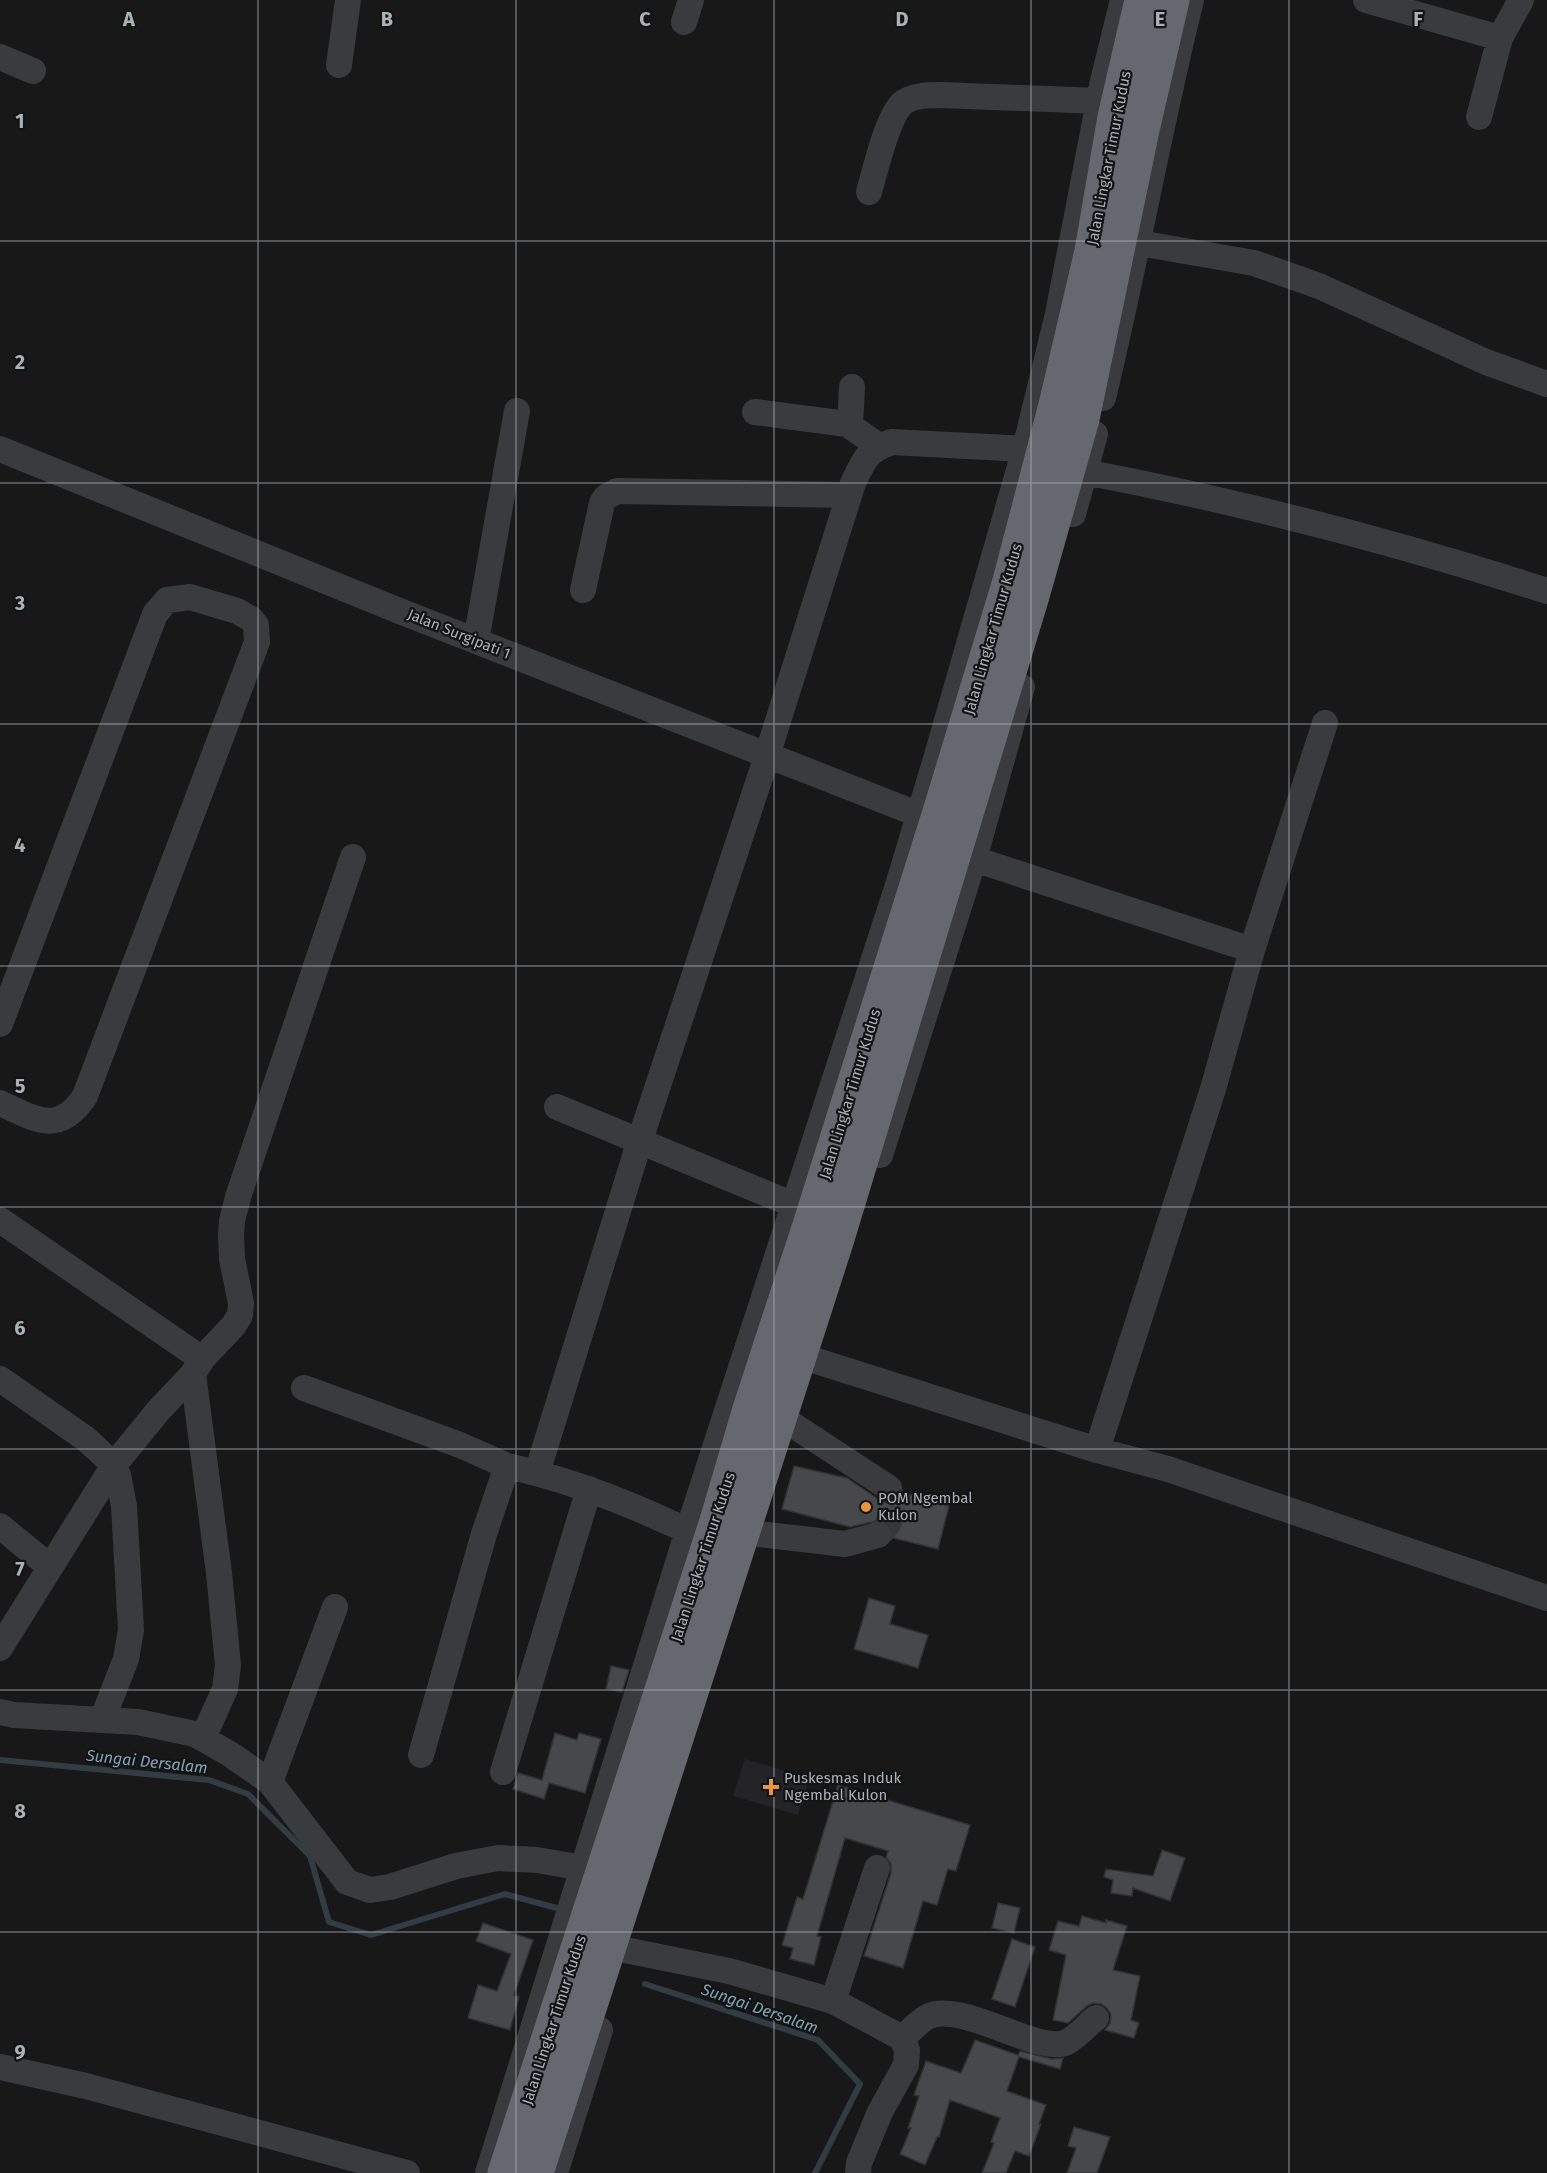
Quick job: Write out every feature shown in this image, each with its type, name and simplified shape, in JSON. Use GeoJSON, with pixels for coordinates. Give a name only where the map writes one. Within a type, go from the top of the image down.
{"type":"FeatureCollection","features":[{"type":"Feature","properties":{"kind":"highway","name":"Jalan Lingkar Timur Kudus"},"geometry":{"type":"LineString","coordinates":[[537,2173],[725,1536],[740,1407],[813,1214],[939,813],[1008,580],[1055,405],[1091,251],[1114,117],[1141,0]]}},
{"type":"Feature","properties":{"kind":"highway","name":"Jalan Lingkar Timur Kudus"},"geometry":{"type":"LineString","coordinates":[[504,2173],[725,1536],[787,1423],[808,1357],[914,989],[1074,456],[1173,0]]}},
{"type":"Feature","properties":{"kind":"street"},"geometry":{"type":"LineString","coordinates":[[339,65],[348,0]]}},
{"type":"Feature","properties":{"kind":"street"},"geometry":{"type":"LineString","coordinates":[[889,1488],[787,1423],[740,1407],[794,1205],[920,814],[1025,449],[1058,314],[1099,101],[1123,0]]}},
{"type":"Feature","properties":{"kind":"street"},"geometry":{"type":"LineString","coordinates":[[1191,0],[1175,64],[1139,243],[1085,472],[974,859],[808,1357],[1097,1450],[1168,1469],[1547,1598]]}},
{"type":"Feature","properties":{"kind":"street"},"geometry":{"type":"LineString","coordinates":[[1366,0],[1500,38]]}},
{"type":"Feature","properties":{"kind":"street"},"geometry":{"type":"LineString","coordinates":[[1479,117],[1500,38],[1521,0]]}},
{"type":"Feature","properties":{"kind":"street"},"geometry":{"type":"LineString","coordinates":[[0,57],[33,71]]}},
{"type":"Feature","properties":{"kind":"street"},"geometry":{"type":"LineString","coordinates":[[869,192],[888,128],[903,102],[919,96],[941,95],[1099,101]]}},
{"type":"Feature","properties":{"kind":"street"},"geometry":{"type":"LineString","coordinates":[[1139,243],[1254,263],[1381,312],[1486,362],[1547,384]]}},
{"type":"Feature","properties":{"kind":"street"},"geometry":{"type":"LineString","coordinates":[[850,426],[852,387]]}},
{"type":"Feature","properties":{"kind":"street"},"geometry":{"type":"LineString","coordinates":[[476,641],[517,411]]}},
{"type":"Feature","properties":{"kind":"street"},"geometry":{"type":"LineString","coordinates":[[755,412],[836,421],[850,426],[879,446]]}},
{"type":"Feature","properties":{"kind":"street"},"geometry":{"type":"LineString","coordinates":[[537,1473],[640,1140],[767,756],[849,495],[867,455],[879,446],[892,442],[1025,449]]}},
{"type":"Feature","properties":{"kind":"street","name":"Jalan Surgipati 1"},"geometry":{"type":"LineString","coordinates":[[0,449],[476,641],[920,814]]}},
{"type":"Feature","properties":{"kind":"street"},"geometry":{"type":"LineString","coordinates":[[1085,472],[1171,489],[1336,529],[1467,565],[1547,591]]}},
{"type":"Feature","properties":{"kind":"street"},"geometry":{"type":"LineString","coordinates":[[584,590],[602,503],[606,496],[617,491],[849,495]]}},
{"type":"Feature","properties":{"kind":"street"},"geometry":{"type":"LineString","coordinates":[[0,1024],[155,614],[167,600],[190,597],[237,611],[251,619],[256,625],[257,642],[85,1096],[76,1109],[65,1118],[52,1121],[38,1120],[0,1103]]}},
{"type":"Feature","properties":{"kind":"street"},"geometry":{"type":"LineString","coordinates":[[1097,1450],[1213,1089],[1252,951],[1325,723]]}},
{"type":"Feature","properties":{"kind":"street"},"geometry":{"type":"LineString","coordinates":[[0,1648],[114,1465],[234,1325],[240,1315],[241,1303],[232,1259],[231,1236],[234,1213],[353,857]]}},
{"type":"Feature","properties":{"kind":"street"},"geometry":{"type":"LineString","coordinates":[[974,859],[1252,951]]}},
{"type":"Feature","properties":{"kind":"street"},"geometry":{"type":"LineString","coordinates":[[557,1107],[794,1205]]}},
{"type":"Feature","properties":{"kind":"street"},"geometry":{"type":"LineString","coordinates":[[0,1220],[197,1366],[228,1665],[225,1689],[203,1738]]}},
{"type":"Feature","properties":{"kind":"street"},"geometry":{"type":"LineString","coordinates":[[0,1379],[86,1439],[114,1465],[118,1475],[124,1506],[131,1630],[126,1659],[102,1720]]}},
{"type":"Feature","properties":{"kind":"street"},"geometry":{"type":"LineString","coordinates":[[304,1388],[460,1445],[507,1466],[589,1489],[648,1512],[725,1536],[845,1545],[878,1535]]}},
{"type":"Feature","properties":{"kind":"street"},"geometry":{"type":"LineString","coordinates":[[421,1755],[484,1534],[507,1466]]}},
{"type":"Feature","properties":{"kind":"street"},"geometry":{"type":"LineString","coordinates":[[503,1772],[589,1489]]}},
{"type":"Feature","properties":{"kind":"street"},"geometry":{"type":"LineString","coordinates":[[0,1526],[51,1567]]}},
{"type":"Feature","properties":{"kind":"street"},"geometry":{"type":"LineString","coordinates":[[488,2173],[583,1868],[725,1536]]}},
{"type":"Feature","properties":{"kind":"street"},"geometry":{"type":"LineString","coordinates":[[555,2173],[626,1950],[725,1536]]}},
{"type":"Feature","properties":{"kind":"street"},"geometry":{"type":"LineString","coordinates":[[270,1782],[335,1607]]}},
{"type":"Feature","properties":{"kind":"street"},"geometry":{"type":"LineString","coordinates":[[0,1712],[14,1715],[138,1722],[195,1734],[230,1754],[270,1782],[347,1882],[360,1888],[370,1890],[390,1887],[456,1866],[498,1858],[537,1860],[583,1868]]}},
{"type":"Feature","properties":{"kind":"street"},"geometry":{"type":"LineString","coordinates":[[833,2001],[877,1868]]}},
{"type":"Feature","properties":{"kind":"street"},"geometry":{"type":"LineString","coordinates":[[626,1950],[729,1971],[833,2001],[902,2038],[907,2050],[906,2065],[876,2121],[859,2163],[858,2173]]}},
{"type":"Feature","properties":{"kind":"street"},"geometry":{"type":"LineString","coordinates":[[902,2038],[928,2017],[942,2014],[968,2018],[1042,2042],[1067,2043],[1096,2018]]}},
{"type":"Feature","properties":{"kind":"street"},"geometry":{"type":"LineString","coordinates":[[0,2067],[86,2086],[407,2173]]}},
{"type":"Feature","properties":{"kind":"shaded area","name":"Puskesmas Induk Ngembal Kulon"},"geometry":{"type":"Polygon","coordinates":[[[745,1759],[809,1778],[798,1815],[733,1796],[745,1759]]]}},
{"type":"Feature","properties":{"kind":"building","name":"POM Ngembal Kulon"},"geometry":{"type":"Polygon","coordinates":[[[794,1466],[847,1478],[881,1501],[888,1503],[896,1501],[903,1492],[949,1506],[938,1549],[893,1538],[889,1525],[881,1520],[850,1527],[782,1509],[794,1466]]]}},
{"type":"Feature","properties":{"kind":"building"},"geometry":{"type":"Polygon","coordinates":[[[869,1598],[895,1606],[890,1624],[928,1635],[918,1668],[854,1649],[869,1598]]]}},
{"type":"Feature","properties":{"kind":"building"},"geometry":{"type":"Polygon","coordinates":[[[611,1666],[629,1670],[622,1692],[606,1689],[611,1666]]]}},
{"type":"Feature","properties":{"kind":"building"},"geometry":{"type":"Polygon","coordinates":[[[555,1733],[577,1740],[579,1733],[601,1739],[585,1793],[549,1783],[544,1799],[513,1789],[518,1773],[542,1780],[555,1733]]]}},
{"type":"Feature","properties":{"kind":"building"},"geometry":{"type":"Polygon","coordinates":[[[838,1785],[970,1825],[956,1871],[948,1869],[937,1905],[923,1901],[903,1968],[864,1956],[891,1873],[891,1864],[886,1857],[888,1851],[845,1838],[817,1936],[821,1937],[814,1965],[790,1959],[793,1948],[782,1945],[797,1897],[803,1899],[838,1785]]]}},
{"type":"Feature","properties":{"kind":"building"},"geometry":{"type":"Polygon","coordinates":[[[1162,1850],[1185,1858],[1170,1901],[1133,1888],[1132,1896],[1111,1893],[1113,1880],[1104,1877],[1106,1869],[1153,1876],[1162,1850]]]}},
{"type":"Feature","properties":{"kind":"building"},"geometry":{"type":"Polygon","coordinates":[[[998,1903],[1020,1908],[1014,1933],[992,1928],[998,1903]]]}},
{"type":"Feature","properties":{"kind":"building"},"geometry":{"type":"Polygon","coordinates":[[[1082,1916],[1127,1926],[1113,1970],[1140,1976],[1131,2020],[1139,2023],[1134,2038],[1105,2030],[1110,2023],[1111,2015],[1101,2004],[1093,2003],[1087,2006],[1068,2023],[1053,2020],[1066,1955],[1049,1950],[1058,1921],[1079,1926],[1082,1916]]]}},
{"type":"Feature","properties":{"kind":"building"},"geometry":{"type":"Polygon","coordinates":[[[483,1923],[533,1940],[514,1995],[519,1997],[510,2030],[468,2018],[478,1985],[497,1991],[511,1954],[476,1941],[483,1923]]]}},
{"type":"Feature","properties":{"kind":"building"},"geometry":{"type":"Polygon","coordinates":[[[1012,1939],[1035,1947],[1015,2007],[992,1999],[1012,1939]]]}},
{"type":"Feature","properties":{"kind":"building"},"geometry":{"type":"Polygon","coordinates":[[[975,2040],[1018,2055],[1020,2051],[1052,2059],[1063,2058],[1060,2069],[1019,2057],[1007,2091],[1046,2105],[1029,2156],[1015,2151],[1006,2173],[982,2173],[994,2143],[991,2142],[1000,2118],[950,2100],[939,2137],[925,2165],[900,2154],[911,2128],[908,2128],[919,2096],[914,2095],[926,2061],[961,2073],[975,2040]]]}},
{"type":"Feature","properties":{"kind":"building"},"geometry":{"type":"Polygon","coordinates":[[[1074,2127],[1110,2137],[1097,2173],[1067,2173],[1076,2148],[1068,2146],[1074,2127]]]}},
{"type":"Feature","properties":{"kind":"waterway","name":"Sungai Dersalam"},"geometry":{"type":"LineString","coordinates":[[0,1760],[209,1780],[248,1794],[310,1856],[329,1922],[371,1935],[505,1894],[564,1910]]}},
{"type":"Feature","properties":{"kind":"waterway","name":"Sungai Dersalam"},"geometry":{"type":"LineString","coordinates":[[645,1984],[818,2040],[860,2084],[815,2173]]}},
{"type":"Feature","properties":{"kind":"tunnel"},"geometry":{"type":"LineString","coordinates":[[878,1535],[884,1530],[892,1514],[889,1488]]}},
{"type":"Feature","properties":{"kind":"place","name":"POM Ngembal Kulon"},"geometry":{"type":"Point","coordinates":[866,1507]}},
{"type":"Feature","properties":{"kind":"place","name":"Puskesmas Induk Ngembal Kulon"},"geometry":{"type":"Point","coordinates":[771,1787]}}]}
